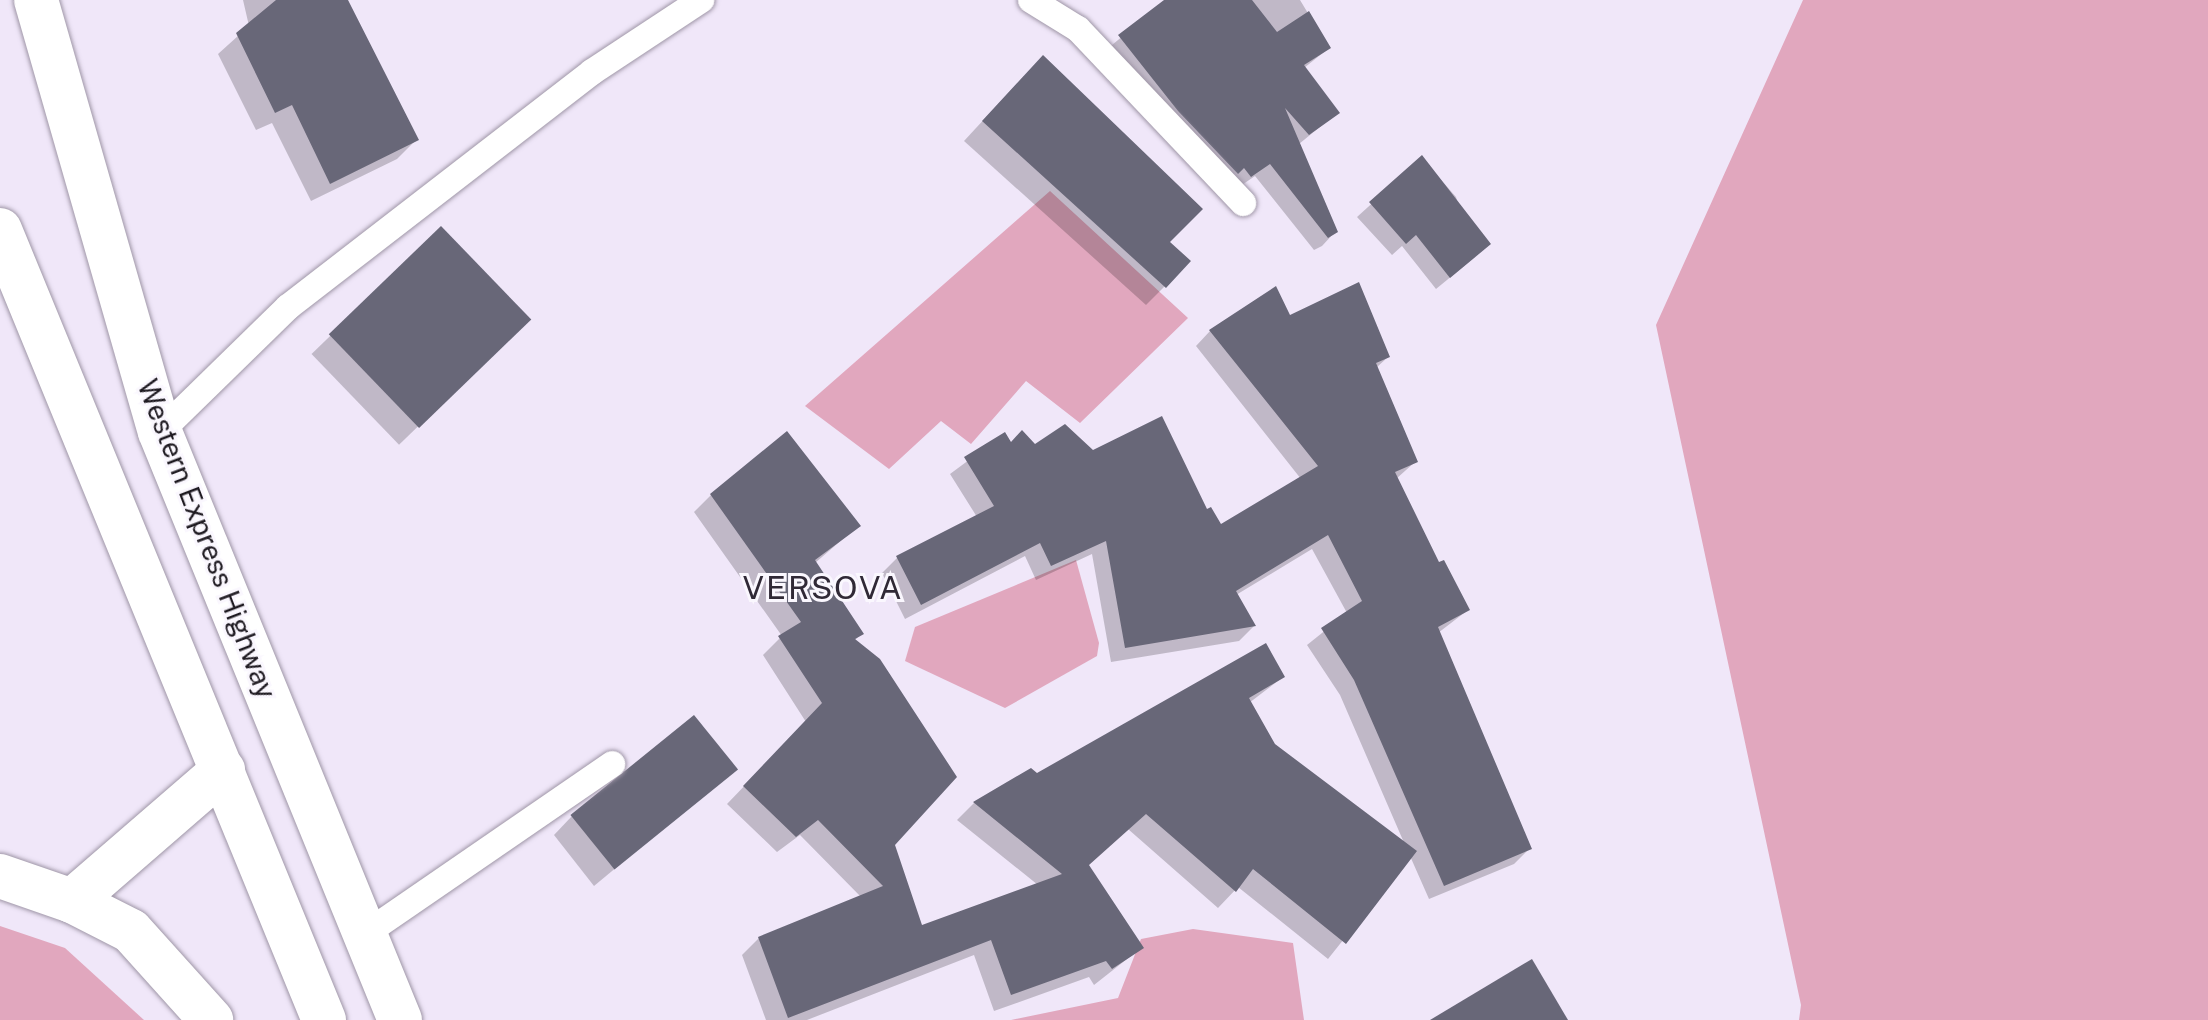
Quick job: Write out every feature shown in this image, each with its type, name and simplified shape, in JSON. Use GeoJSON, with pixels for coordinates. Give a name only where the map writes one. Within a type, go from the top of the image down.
{"type":"FeatureCollection","features":[{"type":"Feature","properties":{"kind":"main road","name":"Western Express Highway"},"geometry":{"type":"LineString","coordinates":[[36,0],[160,432],[400,1020]]}},
{"type":"Feature","properties":{"kind":"main road"},"geometry":{"type":"LineString","coordinates":[[0,230],[324,1020]]}},
{"type":"Feature","properties":{"kind":"main road"},"geometry":{"type":"LineString","coordinates":[[72,901],[223,770]]}},
{"type":"Feature","properties":{"kind":"main road"},"geometry":{"type":"LineString","coordinates":[[0,876],[72,901],[131,931],[211,1020]]}},
{"type":"Feature","properties":{"kind":"lane"},"geometry":{"type":"LineString","coordinates":[[160,432],[288,307],[592,72],[701,0]]}},
{"type":"Feature","properties":{"kind":"lane"},"geometry":{"type":"LineString","coordinates":[[1031,0],[1078,29],[1243,203]]}},
{"type":"Feature","properties":{"kind":"lane"},"geometry":{"type":"LineString","coordinates":[[365,934],[612,764]]}},
{"type":"Feature","properties":{"kind":"shaded area"},"geometry":{"type":"Polygon","coordinates":[[[1803,0],[2208,0],[2208,1020],[1799,1020],[1801,1005],[1656,325],[1803,0]]]}},
{"type":"Feature","properties":{"kind":"shaded area"},"geometry":{"type":"Polygon","coordinates":[[[1050,191],[1188,318],[1080,423],[1026,381],[971,444],[941,421],[889,469],[805,406],[1050,191]]]}},
{"type":"Feature","properties":{"kind":"shaded area"},"geometry":{"type":"Polygon","coordinates":[[[1076,560],[1099,643],[1097,656],[1005,708],[905,661],[915,627],[1076,560]]]}},
{"type":"Feature","properties":{"kind":"shaded area"},"geometry":{"type":"Polygon","coordinates":[[[0,926],[65,948],[144,1020],[0,1020],[0,926]]]}},
{"type":"Feature","properties":{"kind":"shaded area"},"geometry":{"type":"Polygon","coordinates":[[[1193,929],[1293,943],[1304,1020],[1011,1020],[1118,998],[1141,939],[1193,929]]]}},
{"type":"Feature","properties":{"kind":"building"},"geometry":{"type":"Polygon","coordinates":[[[276,0],[348,0],[419,140],[330,184],[292,105],[275,113],[236,33],[276,0]]]}},
{"type":"Feature","properties":{"kind":"building"},"geometry":{"type":"Polygon","coordinates":[[[1164,0],[1252,0],[1277,32],[1309,11],[1331,48],[1304,65],[1340,113],[1309,135],[1285,108],[1338,232],[1328,238],[1270,164],[1251,177],[1244,168],[1238,174],[1178,111],[1118,35],[1164,0]]]}},
{"type":"Feature","properties":{"kind":"building"},"geometry":{"type":"Polygon","coordinates":[[[1043,55],[1203,209],[1170,242],[1191,261],[1166,288],[982,121],[1043,55]]]}},
{"type":"Feature","properties":{"kind":"building"},"geometry":{"type":"Polygon","coordinates":[[[1422,155],[1491,244],[1450,278],[1416,235],[1406,244],[1369,202],[1422,155]]]}},
{"type":"Feature","properties":{"kind":"building"},"geometry":{"type":"Polygon","coordinates":[[[441,226],[531,320],[419,428],[329,334],[441,226]]]}},
{"type":"Feature","properties":{"kind":"building"},"geometry":{"type":"Polygon","coordinates":[[[1359,282],[1390,357],[1376,363],[1418,462],[1395,472],[1439,562],[1444,560],[1470,610],[1438,627],[1532,849],[1444,886],[1354,680],[1321,628],[1362,601],[1328,535],[1236,591],[1256,626],[1125,648],[1106,541],[1051,566],[1040,543],[921,605],[896,556],[994,506],[964,457],[1005,432],[1011,442],[1022,430],[1035,444],[1065,424],[1093,450],[1162,416],[1207,509],[1211,507],[1221,524],[1318,466],[1209,330],[1276,286],[1290,315],[1359,282]]]}},
{"type":"Feature","properties":{"kind":"building"},"geometry":{"type":"Polygon","coordinates":[[[787,431],[861,526],[815,560],[864,634],[855,639],[880,659],[957,777],[895,845],[922,925],[1062,874],[973,802],[1031,768],[1037,773],[1266,643],[1285,677],[1249,698],[1275,744],[1417,851],[1346,944],[1253,869],[1236,892],[1146,814],[1089,865],[1144,948],[1112,969],[1106,961],[1011,995],[991,940],[788,1018],[758,937],[883,886],[818,820],[796,837],[743,786],[822,703],[778,636],[801,622],[710,494],[787,431]]]}},
{"type":"Feature","properties":{"kind":"building"},"geometry":{"type":"Polygon","coordinates":[[[694,715],[738,769],[614,869],[570,815],[694,715]]]}},
{"type":"Feature","properties":{"kind":"building"},"geometry":{"type":"Polygon","coordinates":[[[1532,959],[1568,1020],[1430,1020],[1532,959]]]}},
{"type":"Feature","properties":{"kind":"district","name":"VERSOVA"},"geometry":{"type":"Point","coordinates":[823,588]}}]}
